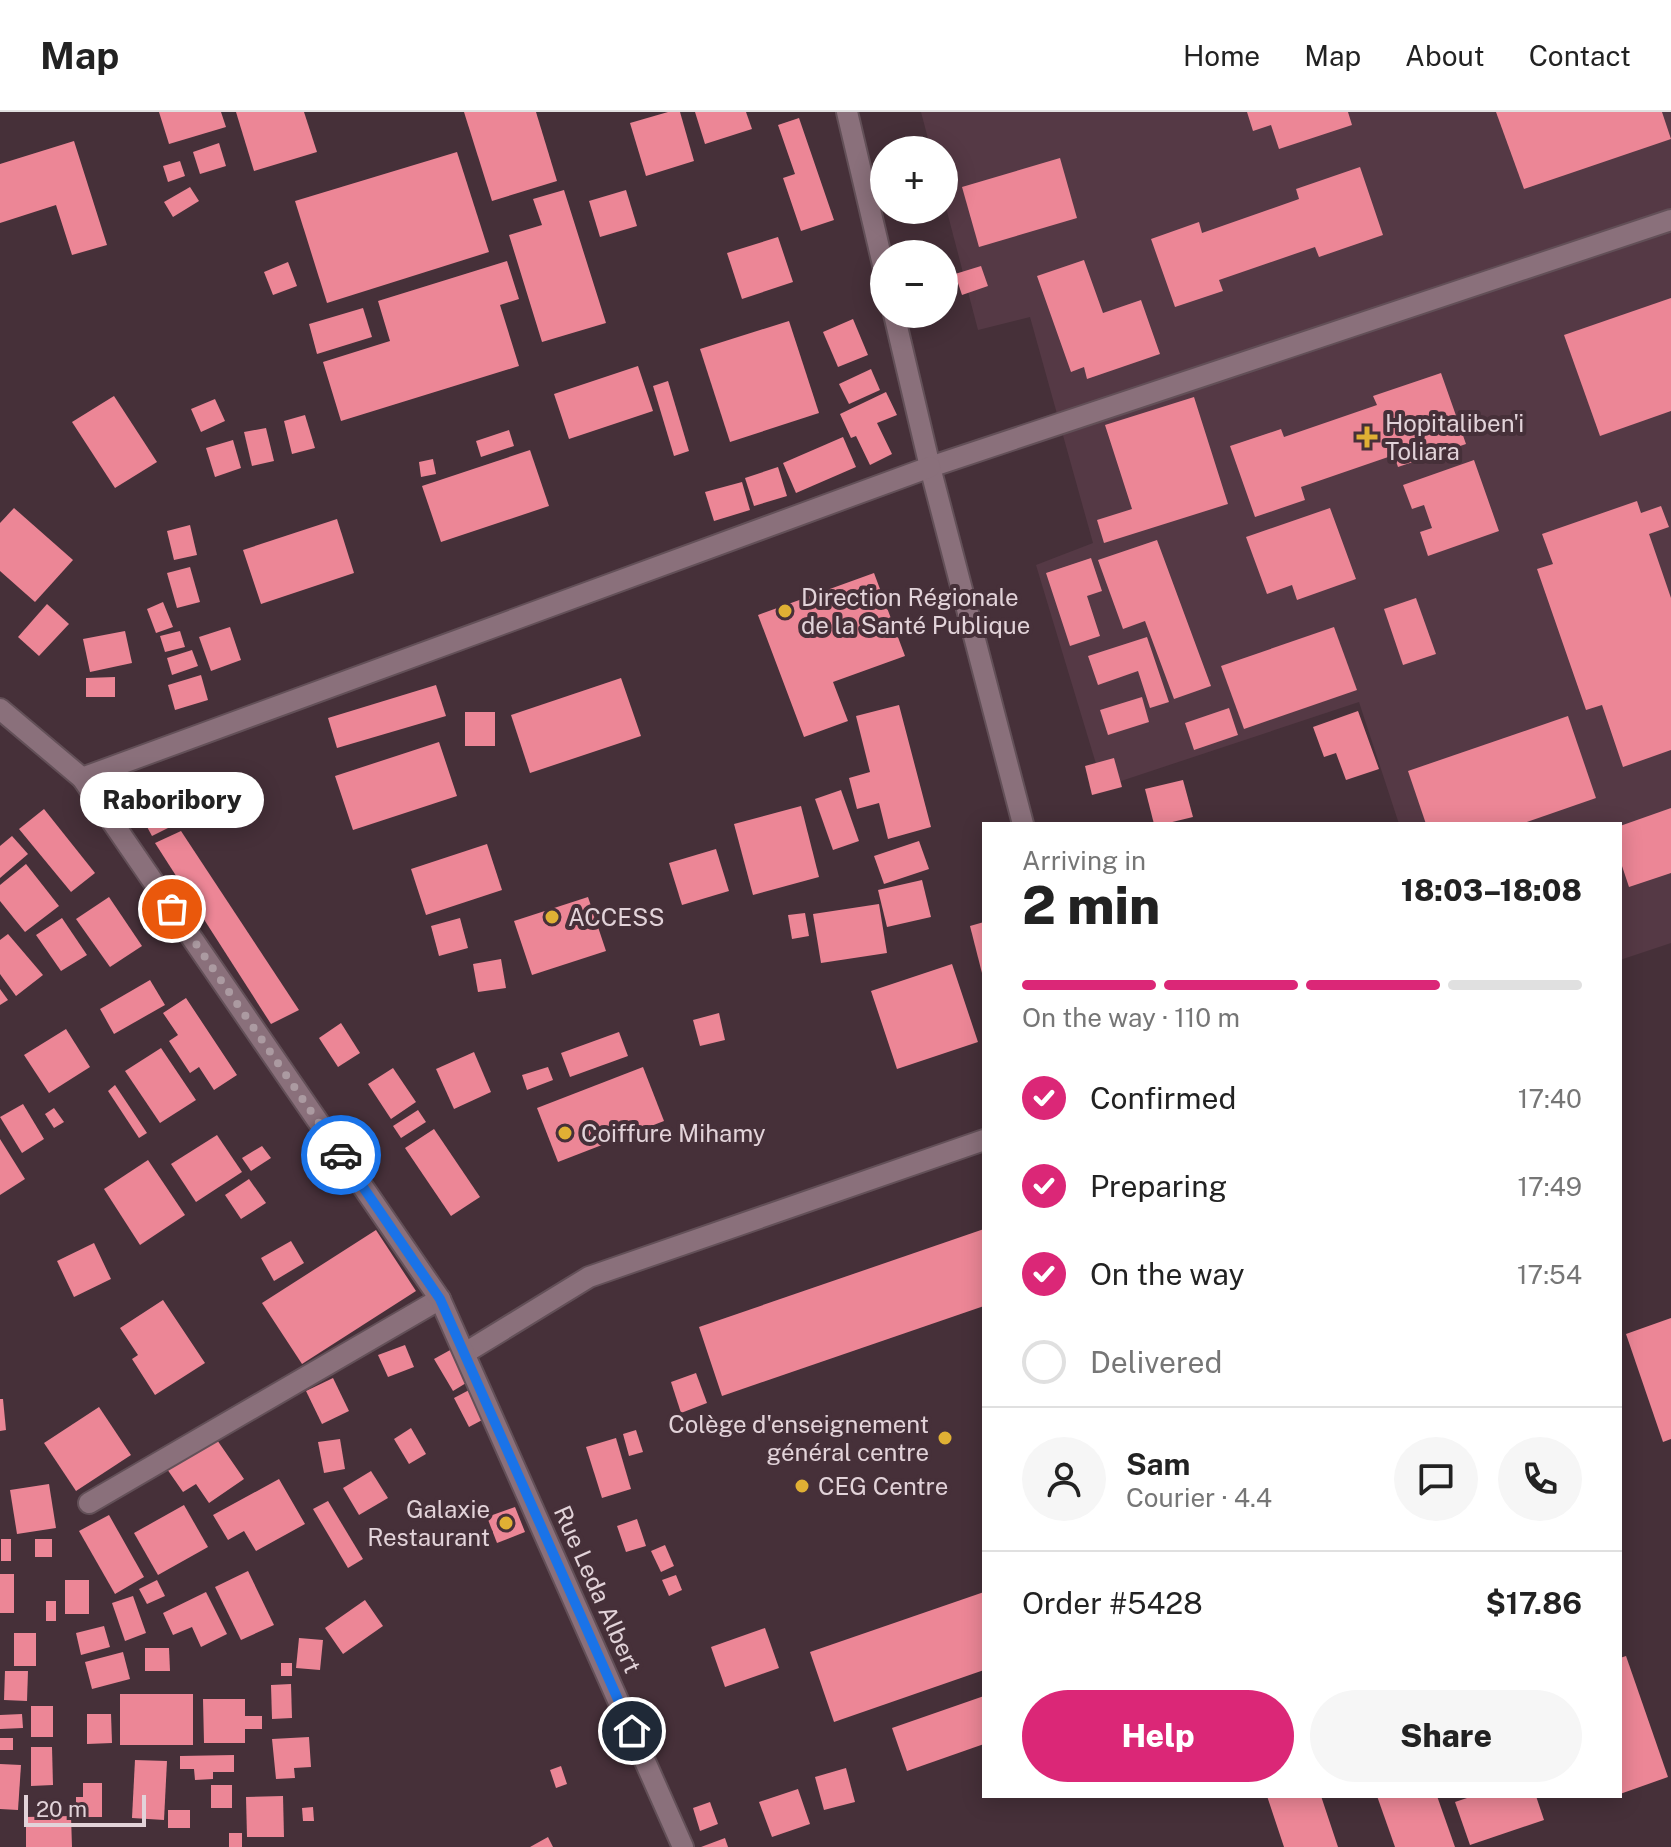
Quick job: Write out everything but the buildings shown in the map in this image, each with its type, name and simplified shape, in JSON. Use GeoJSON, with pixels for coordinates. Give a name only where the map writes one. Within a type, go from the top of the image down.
{"type":"FeatureCollection","features":[{"type":"Feature","properties":{"kind":"street"},"geometry":{"type":"LineString","coordinates":[[847,112],[877,240]]}},
{"type":"Feature","properties":{"kind":"street"},"geometry":{"type":"LineString","coordinates":[[82,778],[930,467],[1671,220]]}},
{"type":"Feature","properties":{"kind":"street"},"geometry":{"type":"LineString","coordinates":[[897,328],[930,467],[1022,822]]}},
{"type":"Feature","properties":{"kind":"street","name":"Rue Leda Albert"},"geometry":{"type":"LineString","coordinates":[[0,709],[82,778],[440,1299],[683,1847]]}},
{"type":"Feature","properties":{"kind":"street"},"geometry":{"type":"LineString","coordinates":[[465,1353],[589,1277],[982,1141]]}},
{"type":"Feature","properties":{"kind":"street"},"geometry":{"type":"LineString","coordinates":[[89,1503],[440,1299]]}},
{"type":"Feature","properties":{"kind":"shaded area","name":"Hopitaliben'i Toliara"},"geometry":{"type":"Polygon","coordinates":[[[921,112],[1671,112],[1671,943],[1622,959],[1622,822],[1398,822],[1359,702],[1103,787],[1036,565],[1093,543],[1030,317],[978,330],[958,254],[958,240],[954,240],[950,224],[958,224],[958,136],[927,136],[921,112]]]}},
{"type":"Feature","properties":{"kind":"way so far"},"geometry":{"type":"LineString","coordinates":[[172,909],[341,1155]]}},
{"type":"Feature","properties":{"kind":"place","name":"Hopitaliben'i Toliara"},"geometry":{"type":"Point","coordinates":[1367,437]}},
{"type":"Feature","properties":{"kind":"place","name":"Direction Régionale de la Santé Publique"},"geometry":{"type":"Point","coordinates":[785,611]}},
{"type":"Feature","properties":{"kind":"place","name":"Raboribory"},"geometry":{"type":"Point","coordinates":[172,909]}},
{"type":"Feature","properties":{"kind":"place","name":"ACCESS"},"geometry":{"type":"Point","coordinates":[552,917]}},
{"type":"Feature","properties":{"kind":"place","name":"Coiffure Mihamy"},"geometry":{"type":"Point","coordinates":[565,1133]}},
{"type":"Feature","properties":{"kind":"place","name":"Colège d'enseignement général centre"},"geometry":{"type":"Point","coordinates":[945,1438]}},
{"type":"Feature","properties":{"kind":"place","name":"CEG Centre"},"geometry":{"type":"Point","coordinates":[802,1486]}},
{"type":"Feature","properties":{"kind":"place","name":"Galaxie Restaurant"},"geometry":{"type":"Point","coordinates":[506,1523]}},
{"type":"Feature","properties":{"kind":"route"},"geometry":{"type":"LineString","coordinates":[[341,1155],[440,1299],[632,1731]]}}]}
